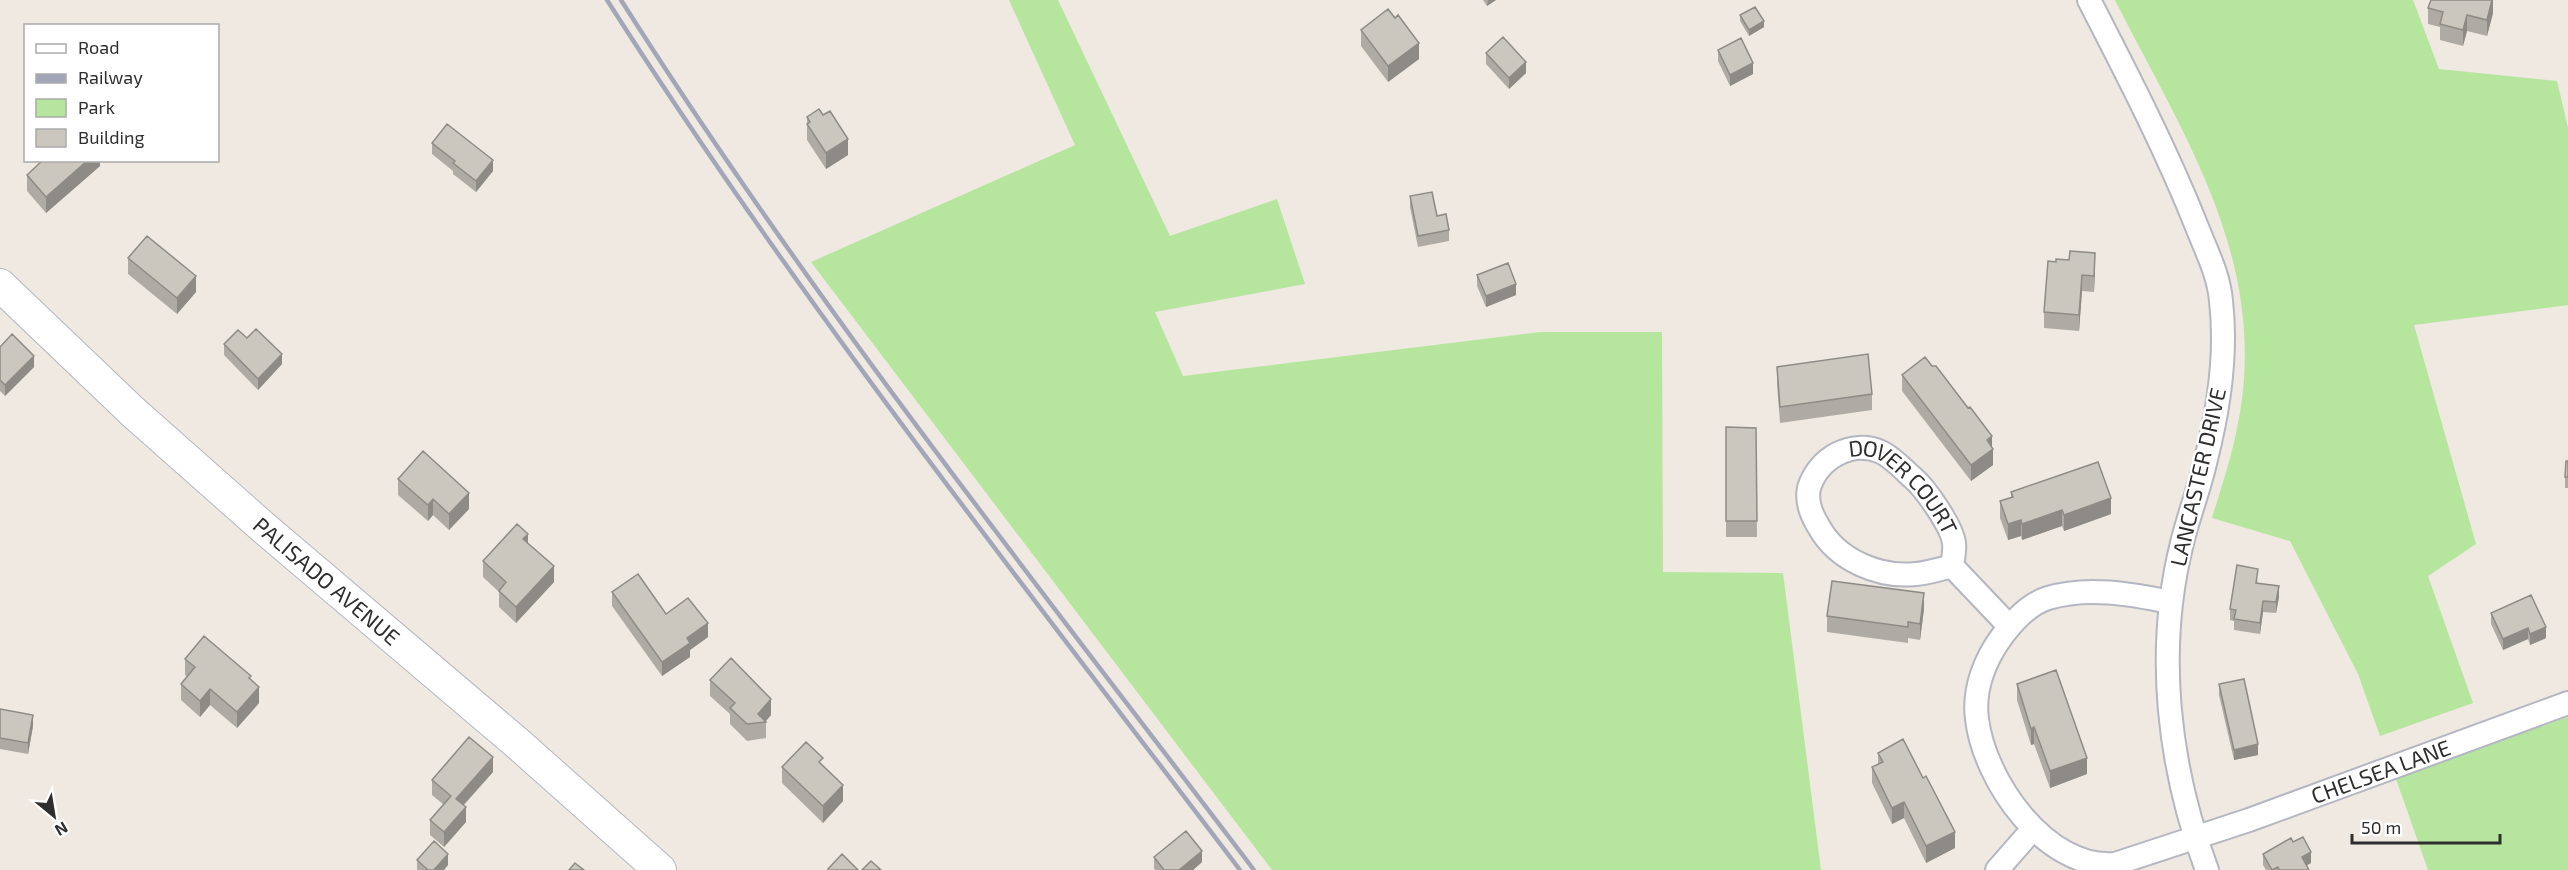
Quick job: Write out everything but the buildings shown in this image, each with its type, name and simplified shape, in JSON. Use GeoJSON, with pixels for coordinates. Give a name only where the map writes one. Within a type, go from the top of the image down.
{"type":"FeatureCollection","features":[{"type":"Feature","properties":{"kind":"main road","name":"PALISADO AVENUE"},"geometry":{"type":"LineString","coordinates":[[0,285],[133,412],[264,528],[516,742],[660,870]]}},
{"type":"Feature","properties":{"kind":"street","name":"LANCASTER DRIVE"},"geometry":{"type":"LineString","coordinates":[[2089,0],[2185,197],[2213,268],[2221,299],[2220,387],[2206,459],[2182,542],[2170,602],[2167,694],[2175,753],[2195,838],[2207,870]]}},
{"type":"Feature","properties":{"kind":"street","name":"DOVER COURT"},"geometry":{"type":"LineString","coordinates":[[1952,566],[1915,574],[1886,572],[1853,562],[1825,537],[1810,512],[1809,489],[1819,469],[1836,454],[1860,447],[1882,452],[1916,480],[1947,524],[1954,543],[1952,566],[2009,626]]}},
{"type":"Feature","properties":{"kind":"street"},"geometry":{"type":"LineString","coordinates":[[2101,868],[2081,860],[2031,830],[2012,806],[1985,756],[1977,718],[1981,678],[1990,652],[2009,626],[2029,607],[2048,598],[2080,593],[2128,593],[2170,602]]}},
{"type":"Feature","properties":{"kind":"street","name":"CHELSEA LANE"},"geometry":{"type":"LineString","coordinates":[[2101,868],[2195,838],[2568,703]]}},
{"type":"Feature","properties":{"kind":"street"},"geometry":{"type":"LineString","coordinates":[[1997,870],[2031,830]]}},
{"type":"Feature","properties":{"kind":"green space"},"geometry":{"type":"Polygon","coordinates":[[[1009,0],[1058,0],[1170,236],[1277,199],[1305,284],[1155,312],[1183,376],[1540,332],[1662,332],[1663,572],[1783,573],[1821,870],[1272,870],[811,262],[1075,145],[1009,0]]]}},
{"type":"Feature","properties":{"kind":"green space"},"geometry":{"type":"Polygon","coordinates":[[[2115,0],[2413,0],[2439,69],[2557,81],[2568,128],[2568,305],[2414,325],[2476,544],[2428,576],[2473,703],[2380,736],[2358,674],[2290,541],[2212,518],[2233,444],[2242,399],[2245,344],[2239,291],[2227,240],[2210,191],[2189,143],[2115,0]]]}},
{"type":"Feature","properties":{"kind":"green space"},"geometry":{"type":"Polygon","coordinates":[[[2568,717],[2568,870],[2428,870],[2396,779],[2568,717]]]}},
{"type":"Feature","properties":{"kind":"railway"},"geometry":{"type":"LineString","coordinates":[[607,0],[681,113],[835,333],[995,549],[1240,870]]}},
{"type":"Feature","properties":{"kind":"railway"},"geometry":{"type":"LineString","coordinates":[[621,0],[694,113],[848,333],[1009,549],[1254,870]]}}]}
